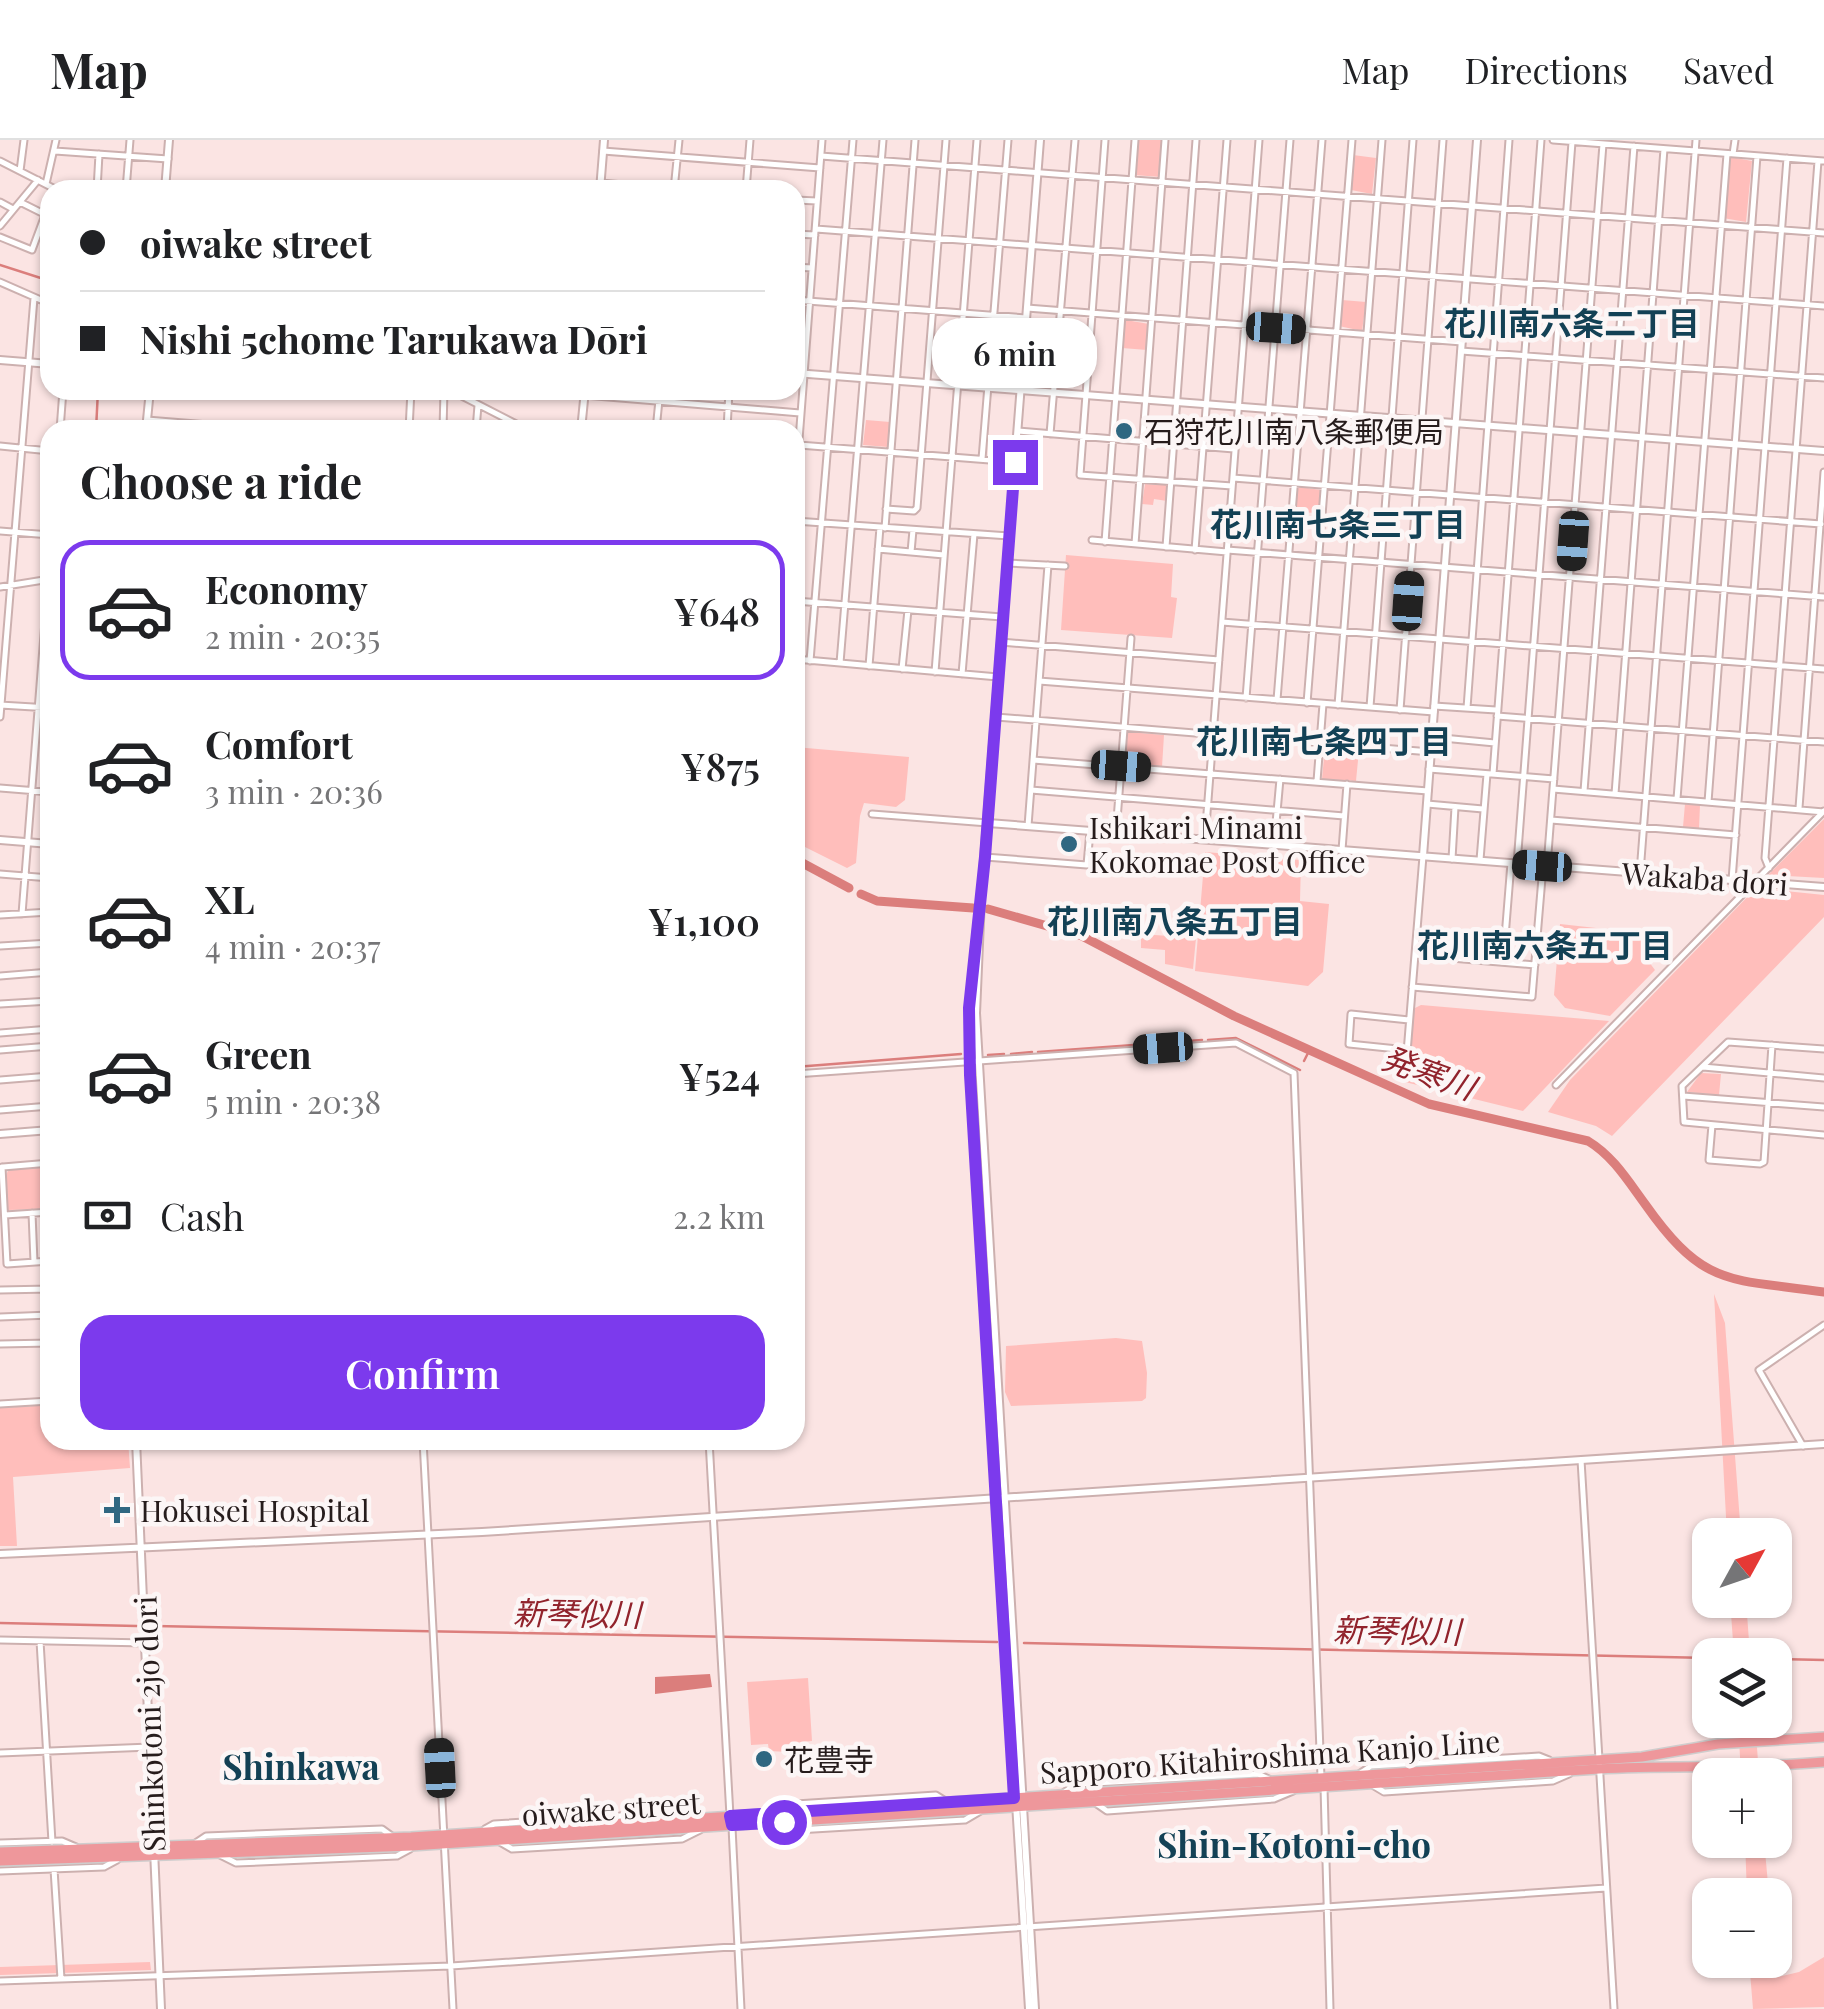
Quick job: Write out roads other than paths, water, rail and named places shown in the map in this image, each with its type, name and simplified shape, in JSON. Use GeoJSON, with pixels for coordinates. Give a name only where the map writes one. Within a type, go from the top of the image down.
{"type":"FeatureCollection","features":[{"type":"Feature","properties":{"kind":"main road","name":"Sapporo Kitahiroshima Kanjo Line"},"geometry":{"type":"LineString","coordinates":[[0,1852],[154,1851],[395,1838],[444,1840],[478,1833],[682,1820],[731,1821],[761,1815],[948,1802],[1018,1802],[1059,1795],[1273,1781],[1322,1782],[1356,1776],[1556,1762],[1599,1764],[1718,1744],[1824,1737]]}},
{"type":"Feature","properties":{"kind":"main road","name":"oiwake street"},"geometry":{"type":"LineString","coordinates":[[0,1861],[124,1856],[154,1851],[216,1853],[418,1846],[444,1840],[707,1827],[731,1821],[784,1822],[984,1809],[1018,1802],[1093,1802],[1300,1788],[1322,1782],[1369,1784],[1576,1770],[1599,1764],[1719,1768],[1824,1762]]}},
{"type":"Feature","properties":{"kind":"street"},"geometry":{"type":"LineString","coordinates":[[20,172],[24,140]]}},
{"type":"Feature","properties":{"kind":"street"},"geometry":{"type":"LineString","coordinates":[[47,180],[56,140]]}},
{"type":"Feature","properties":{"kind":"street"},"geometry":{"type":"LineString","coordinates":[[127,180],[130,140]]}},
{"type":"Feature","properties":{"kind":"street"},"geometry":{"type":"LineString","coordinates":[[166,180],[169,140]]}},
{"type":"Feature","properties":{"kind":"street"},"geometry":{"type":"LineString","coordinates":[[601,180],[604,140]]}},
{"type":"Feature","properties":{"kind":"street"},"geometry":{"type":"LineString","coordinates":[[676,180],[679,140]]}},
{"type":"Feature","properties":{"kind":"street"},"geometry":{"type":"LineString","coordinates":[[746,180],[750,140]]}},
{"type":"Feature","properties":{"kind":"street"},"geometry":{"type":"LineString","coordinates":[[805,364],[822,140]]}},
{"type":"Feature","properties":{"kind":"street"},"geometry":{"type":"LineString","coordinates":[[810,661],[853,140]]}},
{"type":"Feature","properties":{"kind":"street"},"geometry":{"type":"LineString","coordinates":[[840,663],[883,140]]}},
{"type":"Feature","properties":{"kind":"street"},"geometry":{"type":"LineString","coordinates":[[870,666],[915,140]]}},
{"type":"Feature","properties":{"kind":"street"},"geometry":{"type":"LineString","coordinates":[[886,508],[917,508],[946,140]]}},
{"type":"Feature","properties":{"kind":"street"},"geometry":{"type":"LineString","coordinates":[[935,672],[977,140]]}},
{"type":"Feature","properties":{"kind":"street"},"geometry":{"type":"LineString","coordinates":[[982,459],[1008,140]]}},
{"type":"Feature","properties":{"kind":"street"},"geometry":{"type":"LineString","coordinates":[[1032,2009],[969,1008],[988,823],[1040,140]]}},
{"type":"Feature","properties":{"kind":"street"},"geometry":{"type":"LineString","coordinates":[[1050,434],[1075,140]]}},
{"type":"Feature","properties":{"kind":"street"},"geometry":{"type":"LineString","coordinates":[[1105,140],[1080,475],[1232,486]]}},
{"type":"Feature","properties":{"kind":"street"},"geometry":{"type":"LineString","coordinates":[[1105,542],[1135,140]]}},
{"type":"Feature","properties":{"kind":"street"},"geometry":{"type":"LineString","coordinates":[[1135,544],[1165,140]]}},
{"type":"Feature","properties":{"kind":"street"},"geometry":{"type":"LineString","coordinates":[[1166,547],[1196,140]]}},
{"type":"Feature","properties":{"kind":"street"},"geometry":{"type":"LineString","coordinates":[[1195,550],[1227,140]]}},
{"type":"Feature","properties":{"kind":"street"},"geometry":{"type":"LineString","coordinates":[[1204,840],[1259,140]]}},
{"type":"Feature","properties":{"kind":"street"},"geometry":{"type":"LineString","coordinates":[[1246,698],[1290,140]]}},
{"type":"Feature","properties":{"kind":"street"},"geometry":{"type":"LineString","coordinates":[[1277,700],[1322,140]]}},
{"type":"Feature","properties":{"kind":"street"},"geometry":{"type":"LineString","coordinates":[[1307,703],[1352,140]]}},
{"type":"Feature","properties":{"kind":"street"},"geometry":{"type":"LineString","coordinates":[[1338,705],[1382,140]]}},
{"type":"Feature","properties":{"kind":"street"},"geometry":{"type":"LineString","coordinates":[[1370,708],[1406,201],[1414,140]]}},
{"type":"Feature","properties":{"kind":"street"},"geometry":{"type":"LineString","coordinates":[[1400,710],[1443,140]]}},
{"type":"Feature","properties":{"kind":"street"},"geometry":{"type":"LineString","coordinates":[[1406,1065],[1477,140]]}},
{"type":"Feature","properties":{"kind":"street"},"geometry":{"type":"LineString","coordinates":[[1467,708],[1509,140]]}},
{"type":"Feature","properties":{"kind":"street"},"geometry":{"type":"LineString","coordinates":[[1480,861],[1498,713],[1541,140]]}},
{"type":"Feature","properties":{"kind":"street"},"geometry":{"type":"LineString","coordinates":[[1553,140],[1821,161],[1794,449],[1765,858],[1769,868]]}},
{"type":"Feature","properties":{"kind":"street"},"geometry":{"type":"LineString","coordinates":[[1640,873],[1696,140]]}},
{"type":"Feature","properties":{"kind":"street"},"geometry":{"type":"LineString","coordinates":[[1677,799],[1719,225],[1735,140]]}},
{"type":"Feature","properties":{"kind":"street"},"geometry":{"type":"LineString","coordinates":[[1503,962],[1524,776],[1572,142]]}},
{"type":"Feature","properties":{"kind":"street"},"geometry":{"type":"LineString","coordinates":[[1412,987],[1532,998],[1559,722],[1601,143]]}},
{"type":"Feature","properties":{"kind":"street"},"geometry":{"type":"LineString","coordinates":[[1584,791],[1634,146]]}},
{"type":"Feature","properties":{"kind":"street"},"geometry":{"type":"LineString","coordinates":[[1615,794],[1664,149]]}},
{"type":"Feature","properties":{"kind":"street"},"geometry":{"type":"LineString","coordinates":[[54,151],[168,159]]}},
{"type":"Feature","properties":{"kind":"street"},"geometry":{"type":"LineString","coordinates":[[603,151],[820,168]]}},
{"type":"Feature","properties":{"kind":"street"},"geometry":{"type":"LineString","coordinates":[[98,180],[99,154]]}},
{"type":"Feature","properties":{"kind":"street"},"geometry":{"type":"LineString","coordinates":[[821,156],[1824,233]]}},
{"type":"Feature","properties":{"kind":"street"},"geometry":{"type":"LineString","coordinates":[[1708,802],[1757,156]]}},
{"type":"Feature","properties":{"kind":"street"},"geometry":{"type":"LineString","coordinates":[[1732,880],[1787,158]]}},
{"type":"Feature","properties":{"kind":"street"},"geometry":{"type":"LineString","coordinates":[[0,161],[38,180],[0,226]]}},
{"type":"Feature","properties":{"kind":"street"},"geometry":{"type":"LineString","coordinates":[[805,201],[818,202]]}},
{"type":"Feature","properties":{"kind":"street"},"geometry":{"type":"LineString","coordinates":[[0,202],[14,210]]}},
{"type":"Feature","properties":{"kind":"street"},"geometry":{"type":"LineString","coordinates":[[20,202],[40,212]]}},
{"type":"Feature","properties":{"kind":"street"},"geometry":{"type":"LineString","coordinates":[[805,233],[846,230],[1824,306]]}},
{"type":"Feature","properties":{"kind":"street"},"geometry":{"type":"LineString","coordinates":[[0,237],[32,250],[40,233]]}},
{"type":"Feature","properties":{"kind":"street"},"geometry":{"type":"LineString","coordinates":[[805,268],[813,268]]}},
{"type":"Feature","properties":{"kind":"street"},"geometry":{"type":"LineString","coordinates":[[0,282],[40,300]]}},
{"type":"Feature","properties":{"kind":"street"},"geometry":{"type":"LineString","coordinates":[[0,717],[34,298]]}},
{"type":"Feature","properties":{"kind":"street"},"geometry":{"type":"LineString","coordinates":[[805,301],[1027,318]]}},
{"type":"Feature","properties":{"kind":"street"},"geometry":{"type":"LineString","coordinates":[[1028,308],[1426,339],[1523,356],[1824,378]]}},
{"type":"Feature","properties":{"kind":"street"},"geometry":{"type":"LineString","coordinates":[[0,360],[40,363]]}},
{"type":"Feature","properties":{"kind":"street"},"geometry":{"type":"LineString","coordinates":[[805,374],[1824,451]]}},
{"type":"Feature","properties":{"kind":"street"},"geometry":{"type":"LineString","coordinates":[[147,420],[149,400]]}},
{"type":"Feature","properties":{"kind":"street"},"geometry":{"type":"LineString","coordinates":[[469,400],[509,420]]}},
{"type":"Feature","properties":{"kind":"street"},"geometry":{"type":"LineString","coordinates":[[651,400],[801,413]]}},
{"type":"Feature","properties":{"kind":"street"},"geometry":{"type":"LineString","coordinates":[[727,420],[729,400]]}},
{"type":"Feature","properties":{"kind":"street"},"geometry":{"type":"LineString","coordinates":[[800,420],[802,400]]}},
{"type":"Feature","properties":{"kind":"street"},"geometry":{"type":"LineString","coordinates":[[657,420],[659,401]]}},
{"type":"Feature","properties":{"kind":"street"},"geometry":{"type":"LineString","coordinates":[[477,420],[478,404]]}},
{"type":"Feature","properties":{"kind":"street"},"geometry":{"type":"LineString","coordinates":[[1018,431],[1235,450]]}},
{"type":"Feature","properties":{"kind":"street"},"geometry":{"type":"LineString","coordinates":[[0,446],[40,449]]}},
{"type":"Feature","properties":{"kind":"street"},"geometry":{"type":"LineString","coordinates":[[805,447],[1015,462]]}},
{"type":"Feature","properties":{"kind":"street"},"geometry":{"type":"LineString","coordinates":[[1799,808],[1820,597],[1824,472]]}},
{"type":"Feature","properties":{"kind":"street"},"geometry":{"type":"LineString","coordinates":[[1233,478],[1821,524]]}},
{"type":"Feature","properties":{"kind":"street"},"geometry":{"type":"LineString","coordinates":[[805,522],[1009,536]]}},
{"type":"Feature","properties":{"kind":"street"},"geometry":{"type":"LineString","coordinates":[[911,552],[913,530]]}},
{"type":"Feature","properties":{"kind":"street"},"geometry":{"type":"LineString","coordinates":[[0,531],[40,534]]}},
{"type":"Feature","properties":{"kind":"street"},"geometry":{"type":"LineString","coordinates":[[962,674],[974,534]]}},
{"type":"Feature","properties":{"kind":"street"},"geometry":{"type":"LineString","coordinates":[[1092,540],[1820,597]]}},
{"type":"Feature","properties":{"kind":"street"},"geometry":{"type":"LineString","coordinates":[[878,549],[944,555]]}},
{"type":"Feature","properties":{"kind":"street"},"geometry":{"type":"LineString","coordinates":[[1007,562],[1065,566]]}},
{"type":"Feature","properties":{"kind":"street"},"geometry":{"type":"LineString","coordinates":[[1028,826],[1048,565]]}},
{"type":"Feature","properties":{"kind":"street"},"geometry":{"type":"LineString","coordinates":[[0,587],[40,580]]}},
{"type":"Feature","properties":{"kind":"street"},"geometry":{"type":"LineString","coordinates":[[805,601],[1002,617]]}},
{"type":"Feature","properties":{"kind":"street"},"geometry":{"type":"LineString","coordinates":[[902,669],[908,610]]}},
{"type":"Feature","properties":{"kind":"street"},"geometry":{"type":"LineString","coordinates":[[1222,622],[1824,669]]}},
{"type":"Feature","properties":{"kind":"street"},"geometry":{"type":"LineString","coordinates":[[1116,832],[1131,638]]}},
{"type":"Feature","properties":{"kind":"street"},"geometry":{"type":"LineString","coordinates":[[1001,642],[1218,660]]}},
{"type":"Feature","properties":{"kind":"street"},"geometry":{"type":"LineString","coordinates":[[805,661],[998,677]]}},
{"type":"Feature","properties":{"kind":"street"},"geometry":{"type":"LineString","coordinates":[[1039,681],[1400,710],[1467,708],[1559,722],[1824,742]]}},
{"type":"Feature","properties":{"kind":"street"},"geometry":{"type":"LineString","coordinates":[[22,914],[40,685]]}},
{"type":"Feature","properties":{"kind":"street"},"geometry":{"type":"LineString","coordinates":[[1317,782],[1323,704]]}},
{"type":"Feature","properties":{"kind":"street"},"geometry":{"type":"LineString","coordinates":[[0,705],[38,708]]}},
{"type":"Feature","properties":{"kind":"street"},"geometry":{"type":"LineString","coordinates":[[996,717],[1430,752]]}},
{"type":"Feature","properties":{"kind":"street"},"geometry":{"type":"LineString","coordinates":[[1432,738],[1495,743]]}},
{"type":"Feature","properties":{"kind":"street"},"geometry":{"type":"LineString","coordinates":[[1033,760],[1428,791]]}},
{"type":"Feature","properties":{"kind":"street"},"geometry":{"type":"LineString","coordinates":[[1429,769],[1554,779]]}},
{"type":"Feature","properties":{"kind":"street"},"geometry":{"type":"LineString","coordinates":[[1274,845],[1280,779]]}},
{"type":"Feature","properties":{"kind":"street"},"geometry":{"type":"LineString","coordinates":[[1342,850],[1347,784]]}},
{"type":"Feature","properties":{"kind":"street"},"geometry":{"type":"LineString","coordinates":[[0,788],[40,791]]}},
{"type":"Feature","properties":{"kind":"street"},"geometry":{"type":"LineString","coordinates":[[1553,788],[1824,812]]}},
{"type":"Feature","properties":{"kind":"street"},"geometry":{"type":"LineString","coordinates":[[1031,790],[1344,816]]}},
{"type":"Feature","properties":{"kind":"street"},"geometry":{"type":"LineString","coordinates":[[1427,804],[1484,809]]}},
{"type":"Feature","properties":{"kind":"street"},"geometry":{"type":"LineString","coordinates":[[1452,858],[1455,807]]}},
{"type":"Feature","properties":{"kind":"street"},"geometry":{"type":"LineString","coordinates":[[1556,1085],[1824,812]]}},
{"type":"Feature","properties":{"kind":"street"},"geometry":{"type":"LineString","coordinates":[[872,814],[988,823]]}},
{"type":"Feature","properties":{"kind":"street"},"geometry":{"type":"LineString","coordinates":[[1550,820],[1736,835]]}},
{"type":"Feature","properties":{"kind":"street","name":"Wakaba dori"},"geometry":{"type":"LineString","coordinates":[[988,823],[1824,887]]}},
{"type":"Feature","properties":{"kind":"street"},"geometry":{"type":"LineString","coordinates":[[985,857],[1087,865],[1090,831]]}},
{"type":"Feature","properties":{"kind":"street"},"geometry":{"type":"LineString","coordinates":[[0,840],[40,843]]}},
{"type":"Feature","properties":{"kind":"street"},"geometry":{"type":"LineString","coordinates":[[0,874],[40,877]]}},
{"type":"Feature","properties":{"kind":"street"},"geometry":{"type":"LineString","coordinates":[[0,915],[40,913]]}},
{"type":"Feature","properties":{"kind":"street"},"geometry":{"type":"LineString","coordinates":[[0,946],[40,944]]}},
{"type":"Feature","properties":{"kind":"street"},"geometry":{"type":"LineString","coordinates":[[1415,955],[1534,965]]}},
{"type":"Feature","properties":{"kind":"street"},"geometry":{"type":"LineString","coordinates":[[0,976],[40,973]]}},
{"type":"Feature","properties":{"kind":"street"},"geometry":{"type":"LineString","coordinates":[[0,1004],[40,1002]]}},
{"type":"Feature","properties":{"kind":"street"},"geometry":{"type":"LineString","coordinates":[[1407,1050],[1348,1044],[1352,1014],[1410,1020]]}},
{"type":"Feature","properties":{"kind":"street"},"geometry":{"type":"LineString","coordinates":[[0,1032],[40,1030]]}},
{"type":"Feature","properties":{"kind":"street"},"geometry":{"type":"LineString","coordinates":[[1824,1049],[1728,1042],[1682,1086],[1684,1122],[1824,1135]]}},
{"type":"Feature","properties":{"kind":"street"},"geometry":{"type":"LineString","coordinates":[[805,1073],[1236,1043],[1294,1073],[1330,2009]]}},
{"type":"Feature","properties":{"kind":"street"},"geometry":{"type":"LineString","coordinates":[[1712,1124],[1709,1160],[1764,1162],[1772,1045]]}},
{"type":"Feature","properties":{"kind":"street"},"geometry":{"type":"LineString","coordinates":[[0,1050],[40,1047]]}},
{"type":"Feature","properties":{"kind":"street"},"geometry":{"type":"LineString","coordinates":[[1702,1067],[1824,1078]]}},
{"type":"Feature","properties":{"kind":"street"},"geometry":{"type":"LineString","coordinates":[[0,1080],[40,1077]]}},
{"type":"Feature","properties":{"kind":"street"},"geometry":{"type":"LineString","coordinates":[[1683,1096],[1824,1108]]}},
{"type":"Feature","properties":{"kind":"street"},"geometry":{"type":"LineString","coordinates":[[0,1110],[40,1107]]}},
{"type":"Feature","properties":{"kind":"street"},"geometry":{"type":"LineString","coordinates":[[0,1134],[40,1131]]}},
{"type":"Feature","properties":{"kind":"street"},"geometry":{"type":"LineString","coordinates":[[40,1164],[1,1167],[7,1264],[40,1262]]}},
{"type":"Feature","properties":{"kind":"street"},"geometry":{"type":"LineString","coordinates":[[32,1213],[34,1262]]}},
{"type":"Feature","properties":{"kind":"street"},"geometry":{"type":"LineString","coordinates":[[5,1215],[40,1213]]}},
{"type":"Feature","properties":{"kind":"street"},"geometry":{"type":"LineString","coordinates":[[0,1290],[40,1291]]}},
{"type":"Feature","properties":{"kind":"street"},"geometry":{"type":"LineString","coordinates":[[0,1317],[40,1315]]}},
{"type":"Feature","properties":{"kind":"street"},"geometry":{"type":"LineString","coordinates":[[1803,1446],[1759,1370],[1824,1325]]}},
{"type":"Feature","properties":{"kind":"street"},"geometry":{"type":"LineString","coordinates":[[0,1344],[40,1343]]}},
{"type":"Feature","properties":{"kind":"street"},"geometry":{"type":"LineString","coordinates":[[0,1404],[40,1402]]}},
{"type":"Feature","properties":{"kind":"street"},"geometry":{"type":"LineString","coordinates":[[0,1554],[428,1535],[1824,1444]]}},
{"type":"Feature","properties":{"kind":"street","name":"Shinkotoni 2jo dori"},"geometry":{"type":"LineString","coordinates":[[137,1450],[161,2009]]}},
{"type":"Feature","properties":{"kind":"street"},"geometry":{"type":"LineString","coordinates":[[424,1450],[453,2009]]}},
{"type":"Feature","properties":{"kind":"street"},"geometry":{"type":"LineString","coordinates":[[710,1450],[741,2009]]}},
{"type":"Feature","properties":{"kind":"street"},"geometry":{"type":"LineString","coordinates":[[1581,1460],[1614,2009]]}},
{"type":"Feature","properties":{"kind":"street"},"geometry":{"type":"LineString","coordinates":[[0,1640],[146,1643]]}},
{"type":"Feature","properties":{"kind":"street"},"geometry":{"type":"LineString","coordinates":[[40,1641],[52,1842]]}},
{"type":"Feature","properties":{"kind":"street"},"geometry":{"type":"LineString","coordinates":[[0,1754],[150,1747]]}},
{"type":"Feature","properties":{"kind":"street"},"geometry":{"type":"LineString","coordinates":[[0,1843],[62,1841],[80,1849]]}},
{"type":"Feature","properties":{"kind":"street"},"geometry":{"type":"LineString","coordinates":[[0,1871],[104,1867],[124,1856]]}},
{"type":"Feature","properties":{"kind":"street"},"geometry":{"type":"LineString","coordinates":[[54,1869],[61,1979]]}},
{"type":"Feature","properties":{"kind":"street"},"geometry":{"type":"LineString","coordinates":[[0,1981],[451,1966],[1606,1888]]}},
{"type":"Feature","properties":{"kind":"waterway"},"geometry":{"type":"LineString","coordinates":[[0,265],[40,278]]}},
{"type":"Feature","properties":{"kind":"waterway"},"geometry":{"type":"LineString","coordinates":[[96,420],[98,400]]}},
{"type":"Feature","properties":{"kind":"waterway","name":"発寒川"},"geometry":{"type":"LineString","coordinates":[[805,864],[849,888]]}},
{"type":"Feature","properties":{"kind":"waterway","name":"発寒川"},"geometry":{"type":"LineString","coordinates":[[861,894],[877,901],[973,908]]}},
{"type":"Feature","properties":{"kind":"waterway","name":"発寒川"},"geometry":{"type":"LineString","coordinates":[[988,909],[1082,936],[1234,1016],[1429,1104],[1588,1141],[1613,1161],[1666,1232],[1703,1266],[1741,1280],[1824,1292]]}},
{"type":"Feature","properties":{"kind":"waterway"},"geometry":{"type":"LineString","coordinates":[[1208,1040],[1236,1038],[1300,1070]]}},
{"type":"Feature","properties":{"kind":"waterway"},"geometry":{"type":"LineString","coordinates":[[1038,1052],[1202,1040]]}},
{"type":"Feature","properties":{"kind":"waterway"},"geometry":{"type":"LineString","coordinates":[[1304,1061],[1309,1051]]}},
{"type":"Feature","properties":{"kind":"waterway"},"geometry":{"type":"LineString","coordinates":[[1011,1054],[1032,1052]]}},
{"type":"Feature","properties":{"kind":"waterway"},"geometry":{"type":"LineString","coordinates":[[805,1066],[961,1054]]}},
{"type":"Feature","properties":{"kind":"waterway"},"geometry":{"type":"LineString","coordinates":[[988,1055],[1004,1054]]}},
{"type":"Feature","properties":{"kind":"waterway","name":"新琴似川"},"geometry":{"type":"LineString","coordinates":[[0,1623],[137,1626]]}},
{"type":"Feature","properties":{"kind":"waterway","name":"新琴似川"},"geometry":{"type":"LineString","coordinates":[[155,1626],[997,1642]]}},
{"type":"Feature","properties":{"kind":"waterway","name":"新琴似川"},"geometry":{"type":"LineString","coordinates":[[1024,1643],[1692,1658]]}},
{"type":"Feature","properties":{"kind":"waterway","name":"新琴似川"},"geometry":{"type":"LineString","coordinates":[[1792,1659],[1824,1660]]}},
{"type":"Feature","properties":{"kind":"place","name":"石狩花川南八条郵便局"},"geometry":{"type":"Point","coordinates":[1124,431]}},
{"type":"Feature","properties":{"kind":"place","name":"Ishikari Minami Kokomae Post Office"},"geometry":{"type":"Point","coordinates":[1069,844]}},
{"type":"Feature","properties":{"kind":"place","name":"Hokusei Hospital"},"geometry":{"type":"Point","coordinates":[117,1510]}},
{"type":"Feature","properties":{"kind":"place","name":"花豊寺"},"geometry":{"type":"Point","coordinates":[764,1759]}},
{"type":"Feature","properties":{"kind":"district","name":"花川南六条二丁目"},"geometry":{"type":"Point","coordinates":[1572,321]}},
{"type":"Feature","properties":{"kind":"district","name":"花川南七条三丁目"},"geometry":{"type":"Point","coordinates":[1338,522]}},
{"type":"Feature","properties":{"kind":"district","name":"花川南七条四丁目"},"geometry":{"type":"Point","coordinates":[1324,739]}},
{"type":"Feature","properties":{"kind":"district","name":"花川南八条五丁目"},"geometry":{"type":"Point","coordinates":[1175,919]}},
{"type":"Feature","properties":{"kind":"district","name":"花川南六条五丁目"},"geometry":{"type":"Point","coordinates":[1545,943]}},
{"type":"Feature","properties":{"kind":"district","name":"Shinkawa"},"geometry":{"type":"Point","coordinates":[301,1765]}},
{"type":"Feature","properties":{"kind":"district","name":"Shin-Kotoni-cho"},"geometry":{"type":"Point","coordinates":[1294,1843]}}]}
